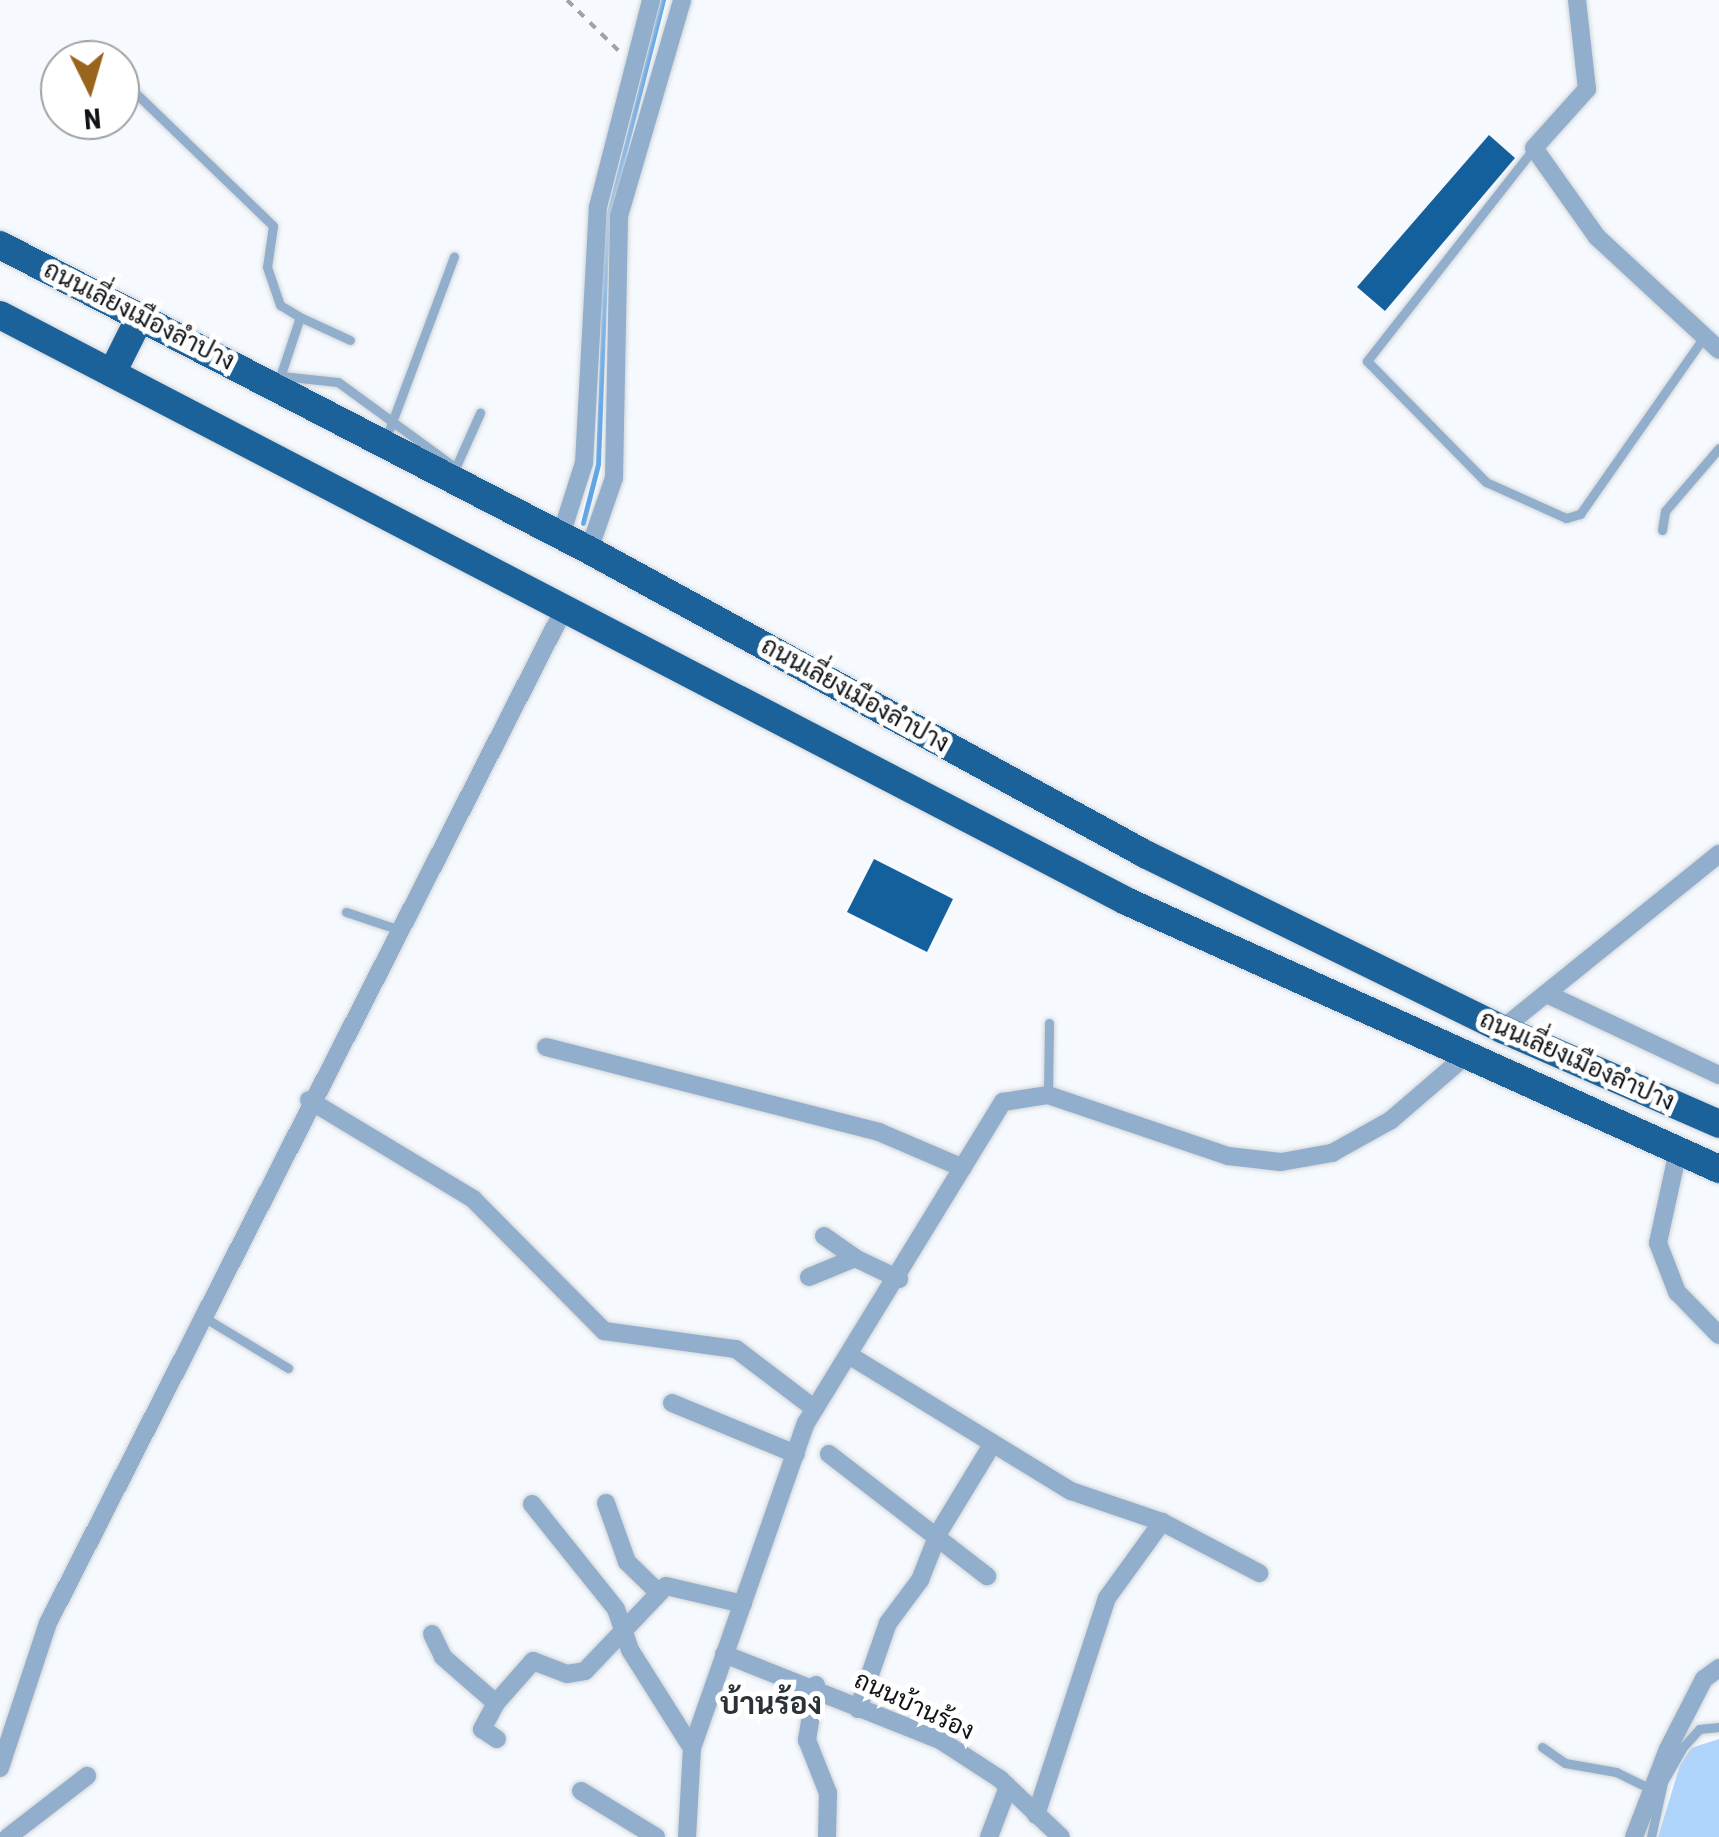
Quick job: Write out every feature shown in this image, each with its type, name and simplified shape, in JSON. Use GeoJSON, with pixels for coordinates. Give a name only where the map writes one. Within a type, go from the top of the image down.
{"type":"FeatureCollection","features":[{"type":"Feature","properties":{"kind":"highway","name":"ถนนเลี่ยงเมืองลำปาง"},"geometry":{"type":"LineString","coordinates":[[0,245],[140,317],[388,432],[561,535],[1145,854],[1502,1029],[1719,1124]]}},
{"type":"Feature","properties":{"kind":"highway","name":"ถนนเลี่ยงเมืองลำปาง"},"geometry":{"type":"LineString","coordinates":[[0,315],[1126,901],[1462,1059],[1719,1169]]}},
{"type":"Feature","properties":{"kind":"highway"},"geometry":{"type":"LineString","coordinates":[[112,373],[140,317]]}},
{"type":"Feature","properties":{"kind":"street"},"geometry":{"type":"LineString","coordinates":[[561,535],[584,463],[598,207],[651,0]]}},
{"type":"Feature","properties":{"kind":"street"},"geometry":{"type":"LineString","coordinates":[[590,550],[614,478],[619,216],[682,0]]}},
{"type":"Feature","properties":{"kind":"street"},"geometry":{"type":"LineString","coordinates":[[1577,0],[1587,90],[1534,148],[1597,238],[1711,345]]}},
{"type":"Feature","properties":{"kind":"street"},"geometry":{"type":"LineString","coordinates":[[642,28],[671,37]]}},
{"type":"Feature","properties":{"kind":"street"},"geometry":{"type":"LineString","coordinates":[[598,207],[619,216]]}},
{"type":"Feature","properties":{"kind":"street"},"geometry":{"type":"LineString","coordinates":[[589,330],[617,331]]}},
{"type":"Feature","properties":{"kind":"street"},"geometry":{"type":"LineString","coordinates":[[0,1768],[48,1623],[203,1317],[389,927],[566,607]]}},
{"type":"Feature","properties":{"kind":"street"},"geometry":{"type":"LineString","coordinates":[[1502,1029],[1549,995],[1719,854]]}},
{"type":"Feature","properties":{"kind":"street"},"geometry":{"type":"LineString","coordinates":[[1549,995],[1719,1076]]}},
{"type":"Feature","properties":{"kind":"street"},"geometry":{"type":"LineString","coordinates":[[546,1047],[879,1132],[963,1168]]}},
{"type":"Feature","properties":{"kind":"street"},"geometry":{"type":"LineString","coordinates":[[687,1837],[692,1748],[796,1454],[816,1408],[852,1357],[1004,1102],[1048,1095],[1228,1156],[1280,1162],[1332,1153],[1391,1120],[1462,1059]]}},
{"type":"Feature","properties":{"kind":"street"},"geometry":{"type":"LineString","coordinates":[[309,1100],[473,1199],[604,1331],[736,1348],[816,1408]]}},
{"type":"Feature","properties":{"kind":"street"},"geometry":{"type":"LineString","coordinates":[[1678,1151],[1658,1243],[1678,1292],[1719,1335]]}},
{"type":"Feature","properties":{"kind":"street"},"geometry":{"type":"LineString","coordinates":[[824,1236],[855,1258],[898,1279]]}},
{"type":"Feature","properties":{"kind":"street"},"geometry":{"type":"LineString","coordinates":[[808,1278],[855,1258]]}},
{"type":"Feature","properties":{"kind":"street"},"geometry":{"type":"LineString","coordinates":[[852,1357],[1071,1491],[1162,1522],[1260,1573]]}},
{"type":"Feature","properties":{"kind":"street"},"geometry":{"type":"LineString","coordinates":[[672,1403],[796,1454]]}},
{"type":"Feature","properties":{"kind":"street"},"geometry":{"type":"LineString","coordinates":[[858,1709],[888,1622],[920,1580],[936,1539],[992,1445]]}},
{"type":"Feature","properties":{"kind":"street"},"geometry":{"type":"LineString","coordinates":[[829,1454],[987,1576]]}},
{"type":"Feature","properties":{"kind":"street"},"geometry":{"type":"LineString","coordinates":[[606,1503],[627,1562],[658,1592]]}},
{"type":"Feature","properties":{"kind":"street"},"geometry":{"type":"LineString","coordinates":[[532,1504],[624,1629],[692,1748]]}},
{"type":"Feature","properties":{"kind":"street"},"geometry":{"type":"LineString","coordinates":[[1036,1816],[1107,1598],[1162,1522]]}},
{"type":"Feature","properties":{"kind":"street"},"geometry":{"type":"LineString","coordinates":[[497,1739],[482,1729],[496,1702],[533,1662],[576,1675],[658,1592],[673,1585],[743,1604]]}},
{"type":"Feature","properties":{"kind":"street"},"geometry":{"type":"LineString","coordinates":[[432,1634],[443,1657],[496,1702]]}},
{"type":"Feature","properties":{"kind":"street","name":"ถนนบ้านร้อง"},"geometry":{"type":"LineString","coordinates":[[724,1654],[816,1685],[858,1709],[940,1740],[1008,1787],[1061,1837]]}},
{"type":"Feature","properties":{"kind":"street"},"geometry":{"type":"LineString","coordinates":[[1634,1837],[1651,1789],[1704,1680],[1719,1668]]}},
{"type":"Feature","properties":{"kind":"street"},"geometry":{"type":"LineString","coordinates":[[816,1685],[807,1740],[828,1792],[827,1837]]}},
{"type":"Feature","properties":{"kind":"street"},"geometry":{"type":"LineString","coordinates":[[8,1837],[87,1776]]}},
{"type":"Feature","properties":{"kind":"street"},"geometry":{"type":"LineString","coordinates":[[989,1837],[1008,1787]]}},
{"type":"Feature","properties":{"kind":"street"},"geometry":{"type":"LineString","coordinates":[[580,1791],[656,1837]]}},
{"type":"Feature","properties":{"kind":"lane"},"geometry":{"type":"LineString","coordinates":[[140,98],[274,226],[267,267],[280,304],[350,340]]}},
{"type":"Feature","properties":{"kind":"lane"},"geometry":{"type":"LineString","coordinates":[[1534,148],[1367,361],[1486,482],[1566,518],[1580,514],[1711,345]]}},
{"type":"Feature","properties":{"kind":"lane"},"geometry":{"type":"LineString","coordinates":[[388,432],[454,256]]}},
{"type":"Feature","properties":{"kind":"lane"},"geometry":{"type":"LineString","coordinates":[[279,382],[300,317]]}},
{"type":"Feature","properties":{"kind":"lane"},"geometry":{"type":"LineString","coordinates":[[453,473],[480,413]]}},
{"type":"Feature","properties":{"kind":"lane"},"geometry":{"type":"LineString","coordinates":[[1662,530],[1665,510],[1719,448]]}},
{"type":"Feature","properties":{"kind":"lane"},"geometry":{"type":"LineString","coordinates":[[346,912],[389,927]]}},
{"type":"Feature","properties":{"kind":"lane"},"geometry":{"type":"LineString","coordinates":[[1048,1095],[1049,1023]]}},
{"type":"Feature","properties":{"kind":"lane"},"geometry":{"type":"LineString","coordinates":[[203,1317],[288,1368]]}},
{"type":"Feature","properties":{"kind":"lane"},"geometry":{"type":"LineString","coordinates":[[1651,1837],[1663,1782],[1683,1747],[1699,1729],[1719,1727]]}},
{"type":"Feature","properties":{"kind":"lane"},"geometry":{"type":"LineString","coordinates":[[1542,1747],[1565,1763],[1616,1772],[1651,1789]]}},
{"type":"Feature","properties":{"kind":"path"},"geometry":{"type":"LineString","coordinates":[[568,0],[592,30],[635,60]]}},
{"type":"Feature","properties":{"kind":"shaded area"},"geometry":{"type":"Polygon","coordinates":[[[1719,1739],[1719,1837],[1658,1837],[1680,1765],[1691,1748],[1719,1739]]]}},
{"type":"Feature","properties":{"kind":"building"},"geometry":{"type":"Polygon","coordinates":[[[1489,135],[1515,158],[1385,311],[1357,287],[1489,135]]]}},
{"type":"Feature","properties":{"kind":"building"},"geometry":{"type":"Polygon","coordinates":[[[874,859],[953,899],[927,952],[847,912],[874,859]]]}},
{"type":"Feature","properties":{"kind":"waterway"},"geometry":{"type":"LineString","coordinates":[[583,523],[598,464],[607,221],[663,0]]}},
{"type":"Feature","properties":{"kind":"district","name":"บ้านร้อง"},"geometry":{"type":"Point","coordinates":[771,1704]}}]}
